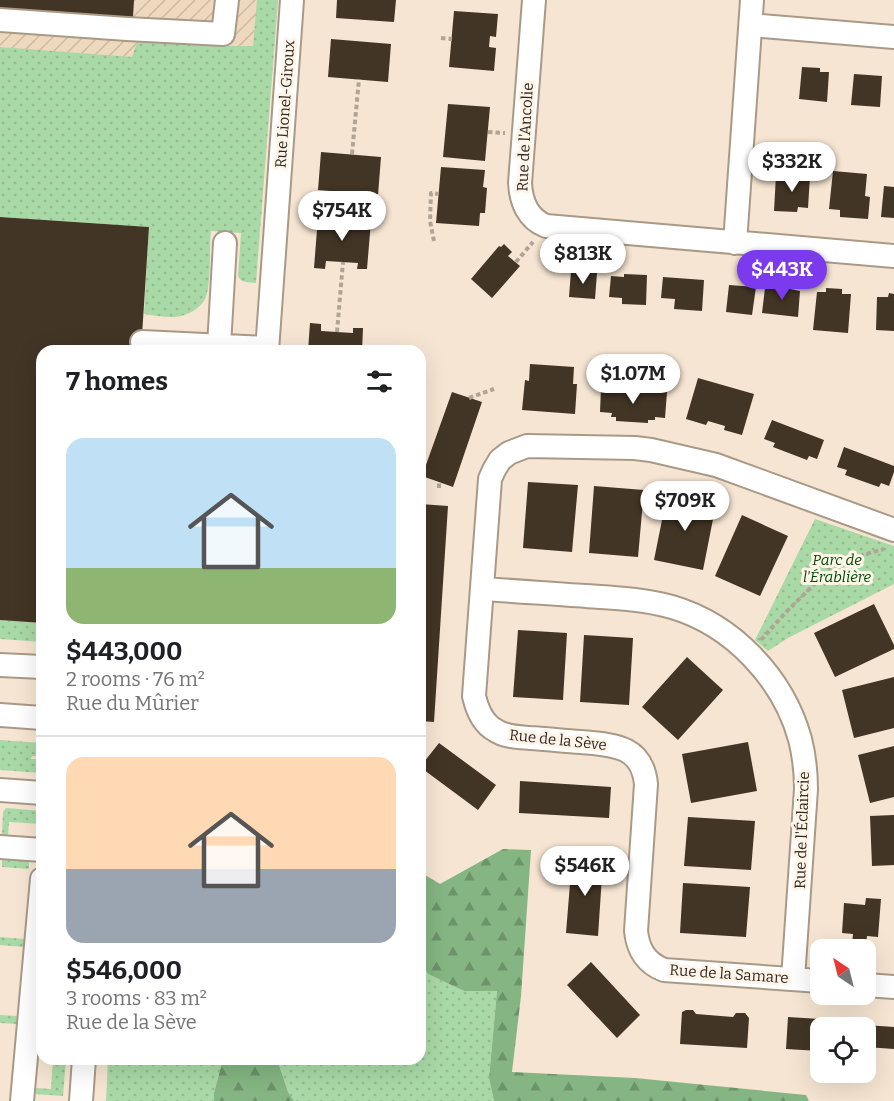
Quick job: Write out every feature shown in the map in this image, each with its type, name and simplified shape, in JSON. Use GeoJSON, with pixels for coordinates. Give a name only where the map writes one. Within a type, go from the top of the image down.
{"type":"FeatureCollection","features":[{"type":"Feature","properties":{"kind":"street"},"geometry":{"type":"LineString","coordinates":[[0,20],[223,34],[226,0]]}},
{"type":"Feature","properties":{"kind":"street","name":"Rue Lionel-Giroux"},"geometry":{"type":"LineString","coordinates":[[267,345],[292,0]]}},
{"type":"Feature","properties":{"kind":"street","name":"Rue de l'Ancolie"},"geometry":{"type":"LineString","coordinates":[[534,0],[520,183],[523,203],[534,219],[546,226],[894,255]]}},
{"type":"Feature","properties":{"kind":"street"},"geometry":{"type":"LineString","coordinates":[[735,243],[752,0]]}},
{"type":"Feature","properties":{"kind":"street"},"geometry":{"type":"LineString","coordinates":[[751,25],[894,37]]}},
{"type":"Feature","properties":{"kind":"street"},"geometry":{"type":"LineString","coordinates":[[219,345],[225,243]]}},
{"type":"Feature","properties":{"kind":"street"},"geometry":{"type":"LineString","coordinates":[[142,342],[200,345]]}},
{"type":"Feature","properties":{"kind":"street","name":"Rue de la Sève"},"geometry":{"type":"LineString","coordinates":[[643,955],[637,941],[636,931],[646,784],[645,774],[636,757],[621,747],[611,745],[510,736],[493,730],[481,716],[474,696],[490,479],[494,470],[500,460],[509,453],[527,447],[651,450],[716,465],[894,530]]}},
{"type":"Feature","properties":{"kind":"street","name":"Rue de l'Éclaircie"},"geometry":{"type":"LineString","coordinates":[[482,589],[638,600],[674,608],[720,630],[749,653],[761,666],[781,696],[796,726],[806,772],[793,979]]}},
{"type":"Feature","properties":{"kind":"street"},"geometry":{"type":"LineString","coordinates":[[0,664],[36,667]]}},
{"type":"Feature","properties":{"kind":"street"},"geometry":{"type":"LineString","coordinates":[[0,715],[36,718]]}},
{"type":"Feature","properties":{"kind":"street"},"geometry":{"type":"LineString","coordinates":[[0,790],[36,793]]}},
{"type":"Feature","properties":{"kind":"street"},"geometry":{"type":"LineString","coordinates":[[0,847],[36,850]]}},
{"type":"Feature","properties":{"kind":"street"},"geometry":{"type":"LineString","coordinates":[[22,1101],[36,946]]}},
{"type":"Feature","properties":{"kind":"street","name":"Rue de la Samare"},"geometry":{"type":"LineString","coordinates":[[643,955],[649,962],[663,970],[810,980]]}},
{"type":"Feature","properties":{"kind":"street"},"geometry":{"type":"LineString","coordinates":[[876,986],[894,987]]}},
{"type":"Feature","properties":{"kind":"street"},"geometry":{"type":"LineString","coordinates":[[81,1101],[84,1065]]}},
{"type":"Feature","properties":{"kind":"path"},"geometry":{"type":"LineString","coordinates":[[441,38],[452,39]]}},
{"type":"Feature","properties":{"kind":"path"},"geometry":{"type":"LineString","coordinates":[[352,154],[359,80]]}},
{"type":"Feature","properties":{"kind":"path"},"geometry":{"type":"LineString","coordinates":[[435,241],[430,221],[431,193],[438,194]]}},
{"type":"Feature","properties":{"kind":"path"},"geometry":{"type":"LineString","coordinates":[[337,332],[343,262]]}},
{"type":"Feature","properties":{"kind":"path"},"geometry":{"type":"LineString","coordinates":[[469,398],[494,389]]}},
{"type":"Feature","properties":{"kind":"path"},"geometry":{"type":"LineString","coordinates":[[439,483],[439,488]]}},
{"type":"Feature","properties":{"kind":"path"},"geometry":{"type":"LineString","coordinates":[[758,642],[825,574],[833,558],[846,560],[894,546]]}},
{"type":"Feature","properties":{"kind":"shaded area"},"geometry":{"type":"Polygon","coordinates":[[[0,0],[278,0],[271,89],[0,69],[0,0]]]}},
{"type":"Feature","properties":{"kind":"green space"},"geometry":{"type":"Polygon","coordinates":[[[257,0],[278,0],[256,283],[243,281],[238,276],[241,233],[211,231],[207,295],[201,305],[190,313],[177,317],[144,314],[149,227],[0,217],[0,47],[132,57],[137,43],[178,42],[253,46],[257,0]]]}},
{"type":"Feature","properties":{"kind":"green space","name":"Parc de l'Érablière"},"geometry":{"type":"Polygon","coordinates":[[[815,519],[894,546],[894,584],[788,638],[768,651],[755,640],[815,519]]]}},
{"type":"Feature","properties":{"kind":"green space"},"geometry":{"type":"Polygon","coordinates":[[[0,620],[36,623],[36,642],[0,639],[0,620]]]}},
{"type":"Feature","properties":{"kind":"green space"},"geometry":{"type":"Polygon","coordinates":[[[0,740],[36,743],[36,756],[32,756],[31,759],[36,759],[36,773],[0,770],[0,740]]]}},
{"type":"Feature","properties":{"kind":"green space"},"geometry":{"type":"Polygon","coordinates":[[[6,808],[36,810],[36,824],[9,822],[8,836],[2,836],[3,812],[6,808]]]}},
{"type":"Feature","properties":{"kind":"green space"},"geometry":{"type":"Polygon","coordinates":[[[503,849],[531,850],[521,996],[512,1072],[635,1078],[806,1095],[809,1101],[494,1101],[489,1078],[497,991],[464,991],[428,974],[426,970],[426,876],[440,884],[503,849]]]}},
{"type":"Feature","properties":{"kind":"green space"},"geometry":{"type":"Polygon","coordinates":[[[2,859],[29,861],[29,869],[2,867],[2,859]]]}},
{"type":"Feature","properties":{"kind":"green space"},"geometry":{"type":"Polygon","coordinates":[[[0,937],[24,939],[24,947],[0,945],[0,937]]]}},
{"type":"Feature","properties":{"kind":"green space"},"geometry":{"type":"Polygon","coordinates":[[[426,970],[428,974],[464,991],[497,991],[489,1078],[494,1101],[294,1101],[288,1092],[279,1065],[426,1065],[426,970]]]}},
{"type":"Feature","properties":{"kind":"green space"},"geometry":{"type":"Polygon","coordinates":[[[0,1015],[18,1016],[17,1024],[0,1023],[0,1015]]]}},
{"type":"Feature","properties":{"kind":"green space"},"geometry":{"type":"Polygon","coordinates":[[[53,1065],[66,1065],[63,1096],[35,1094],[35,1088],[51,1089],[53,1065]]]}},
{"type":"Feature","properties":{"kind":"green space"},"geometry":{"type":"Polygon","coordinates":[[[108,1065],[221,1065],[214,1101],[106,1101],[108,1065]]]}},
{"type":"Feature","properties":{"kind":"green space"},"geometry":{"type":"Polygon","coordinates":[[[221,1065],[279,1065],[288,1092],[294,1101],[214,1101],[221,1065]]]}},
{"type":"Feature","properties":{"kind":"building"},"geometry":{"type":"Polygon","coordinates":[[[0,0],[134,0],[133,17],[0,9],[0,0]]]}},
{"type":"Feature","properties":{"kind":"building"},"geometry":{"type":"Polygon","coordinates":[[[337,0],[396,0],[394,22],[336,18],[337,0]]]}},
{"type":"Feature","properties":{"kind":"building"},"geometry":{"type":"Polygon","coordinates":[[[454,11],[498,14],[496,37],[490,36],[489,47],[496,48],[494,71],[449,67],[454,11]]]}},
{"type":"Feature","properties":{"kind":"building"},"geometry":{"type":"Polygon","coordinates":[[[331,39],[391,44],[388,82],[328,77],[331,39]]]}},
{"type":"Feature","properties":{"kind":"building"},"geometry":{"type":"Polygon","coordinates":[[[802,67],[820,68],[820,72],[829,72],[827,102],[799,99],[802,67]]]}},
{"type":"Feature","properties":{"kind":"building"},"geometry":{"type":"Polygon","coordinates":[[[854,74],[882,76],[880,107],[851,105],[854,74]]]}},
{"type":"Feature","properties":{"kind":"building"},"geometry":{"type":"Polygon","coordinates":[[[448,104],[490,107],[485,161],[443,157],[448,104]]]}},
{"type":"Feature","properties":{"kind":"building"},"geometry":{"type":"Polygon","coordinates":[[[321,152],[381,157],[378,195],[318,190],[321,152]]]}},
{"type":"Feature","properties":{"kind":"building"},"geometry":{"type":"Polygon","coordinates":[[[441,167],[485,170],[483,187],[487,188],[485,213],[480,213],[479,226],[436,223],[441,167]]]}},
{"type":"Feature","properties":{"kind":"building"},"geometry":{"type":"Polygon","coordinates":[[[833,171],[867,174],[865,196],[870,197],[868,219],[840,217],[840,210],[829,209],[833,171]]]}},
{"type":"Feature","properties":{"kind":"building"},"geometry":{"type":"Polygon","coordinates":[[[776,175],[810,176],[808,208],[798,207],[797,212],[774,211],[776,175]]]}},
{"type":"Feature","properties":{"kind":"building"},"geometry":{"type":"Polygon","coordinates":[[[884,186],[894,187],[894,218],[881,217],[884,186]]]}},
{"type":"Feature","properties":{"kind":"building"},"geometry":{"type":"Polygon","coordinates":[[[0,217],[149,227],[141,345],[36,345],[36,623],[0,620],[0,217]]]}},
{"type":"Feature","properties":{"kind":"building"},"geometry":{"type":"Polygon","coordinates":[[[318,217],[371,221],[367,269],[357,269],[358,263],[326,261],[325,269],[314,268],[318,217]]]}},
{"type":"Feature","properties":{"kind":"building"},"geometry":{"type":"Polygon","coordinates":[[[504,244],[512,252],[508,256],[520,266],[492,298],[471,279],[499,246],[504,244]]]}},
{"type":"Feature","properties":{"kind":"building"},"geometry":{"type":"Polygon","coordinates":[[[571,271],[597,273],[595,299],[569,297],[571,271]]]}},
{"type":"Feature","properties":{"kind":"building"},"geometry":{"type":"Polygon","coordinates":[[[624,274],[647,275],[646,305],[622,304],[622,298],[609,297],[611,276],[624,277],[624,274]]]}},
{"type":"Feature","properties":{"kind":"building"},"geometry":{"type":"Polygon","coordinates":[[[663,277],[704,280],[702,311],[674,309],[675,299],[661,298],[663,277]]]}},
{"type":"Feature","properties":{"kind":"building"},"geometry":{"type":"Polygon","coordinates":[[[729,285],[756,287],[752,315],[726,312],[729,285]]]}},
{"type":"Feature","properties":{"kind":"building"},"geometry":{"type":"Polygon","coordinates":[[[778,285],[790,286],[790,289],[800,291],[798,317],[762,313],[765,288],[777,289],[778,285]]]}},
{"type":"Feature","properties":{"kind":"building"},"geometry":{"type":"Polygon","coordinates":[[[826,288],[842,289],[842,294],[851,294],[848,333],[813,330],[817,292],[826,292],[826,288]]]}},
{"type":"Feature","properties":{"kind":"building"},"geometry":{"type":"Polygon","coordinates":[[[889,293],[894,294],[894,331],[876,330],[877,297],[888,297],[889,293]]]}},
{"type":"Feature","properties":{"kind":"building"},"geometry":{"type":"Polygon","coordinates":[[[310,323],[321,324],[321,331],[353,333],[353,328],[363,328],[362,345],[308,345],[310,323]]]}},
{"type":"Feature","properties":{"kind":"building"},"geometry":{"type":"Polygon","coordinates":[[[530,364],[574,367],[573,384],[577,384],[575,414],[522,410],[525,380],[529,381],[530,364]]]}},
{"type":"Feature","properties":{"kind":"building"},"geometry":{"type":"Polygon","coordinates":[[[698,378],[754,394],[742,435],[724,430],[725,426],[708,421],[706,425],[686,419],[698,378]]]}},
{"type":"Feature","properties":{"kind":"building"},"geometry":{"type":"Polygon","coordinates":[[[601,388],[667,392],[665,418],[655,417],[655,420],[648,420],[648,423],[616,421],[616,417],[611,417],[612,413],[600,412],[601,388]]]}},
{"type":"Feature","properties":{"kind":"building"},"geometry":{"type":"Polygon","coordinates":[[[452,392],[482,402],[453,487],[426,477],[426,465],[452,392]]]}},
{"type":"Feature","properties":{"kind":"building"},"geometry":{"type":"Polygon","coordinates":[[[772,420],[824,440],[817,459],[809,456],[807,460],[773,447],[775,443],[764,439],[772,420]]]}},
{"type":"Feature","properties":{"kind":"building"},"geometry":{"type":"Polygon","coordinates":[[[844,447],[894,466],[889,486],[881,483],[879,487],[845,475],[847,470],[837,467],[844,447]]]}},
{"type":"Feature","properties":{"kind":"building"},"geometry":{"type":"Polygon","coordinates":[[[528,482],[578,485],[572,552],[523,548],[528,482]]]}},
{"type":"Feature","properties":{"kind":"building"},"geometry":{"type":"Polygon","coordinates":[[[594,486],[644,490],[638,557],[589,553],[594,486]]]}},
{"type":"Feature","properties":{"kind":"building"},"geometry":{"type":"Polygon","coordinates":[[[667,495],[716,504],[703,570],[654,560],[667,495]]]}},
{"type":"Feature","properties":{"kind":"building"},"geometry":{"type":"Polygon","coordinates":[[[426,504],[448,506],[434,722],[426,721],[426,504]]]}},
{"type":"Feature","properties":{"kind":"building"},"geometry":{"type":"Polygon","coordinates":[[[742,515],[788,536],[760,596],[715,576],[742,515]]]}},
{"type":"Feature","properties":{"kind":"building"},"geometry":{"type":"Polygon","coordinates":[[[874,604],[894,649],[835,677],[814,633],[874,604]]]}},
{"type":"Feature","properties":{"kind":"building"},"geometry":{"type":"Polygon","coordinates":[[[518,630],[567,633],[563,700],[513,697],[518,630]]]}},
{"type":"Feature","properties":{"kind":"building"},"geometry":{"type":"Polygon","coordinates":[[[584,635],[633,638],[629,705],[580,702],[584,635]]]}},
{"type":"Feature","properties":{"kind":"building"},"geometry":{"type":"Polygon","coordinates":[[[687,657],[723,690],[678,740],[642,707],[687,657]]]}},
{"type":"Feature","properties":{"kind":"building"},"geometry":{"type":"Polygon","coordinates":[[[894,677],[894,728],[854,738],[842,690],[894,677]]]}},
{"type":"Feature","properties":{"kind":"building"},"geometry":{"type":"Polygon","coordinates":[[[748,742],[757,791],[691,803],[682,754],[748,742]]]}},
{"type":"Feature","properties":{"kind":"building"},"geometry":{"type":"Polygon","coordinates":[[[439,743],[496,785],[478,810],[426,771],[426,759],[439,743]]]}},
{"type":"Feature","properties":{"kind":"building"},"geometry":{"type":"Polygon","coordinates":[[[894,746],[894,797],[870,803],[858,755],[894,746]]]}},
{"type":"Feature","properties":{"kind":"building"},"geometry":{"type":"Polygon","coordinates":[[[520,781],[611,787],[609,818],[519,813],[520,781]]]}},
{"type":"Feature","properties":{"kind":"building"},"geometry":{"type":"Polygon","coordinates":[[[894,815],[894,865],[872,866],[870,816],[894,815]]]}},
{"type":"Feature","properties":{"kind":"building"},"geometry":{"type":"Polygon","coordinates":[[[688,817],[755,821],[751,870],[684,866],[688,817]]]}},
{"type":"Feature","properties":{"kind":"building"},"geometry":{"type":"Polygon","coordinates":[[[572,859],[603,861],[598,936],[566,933],[572,859]]]}},
{"type":"Feature","properties":{"kind":"building"},"geometry":{"type":"Polygon","coordinates":[[[683,883],[750,887],[746,937],[680,933],[683,883]]]}},
{"type":"Feature","properties":{"kind":"building"},"geometry":{"type":"Polygon","coordinates":[[[866,898],[881,899],[878,937],[867,936],[867,939],[852,939],[853,934],[842,933],[844,903],[865,905],[866,898]]]}},
{"type":"Feature","properties":{"kind":"building"},"geometry":{"type":"Polygon","coordinates":[[[591,962],[640,1015],[617,1038],[567,985],[591,962]]]}},
{"type":"Feature","properties":{"kind":"building"},"geometry":{"type":"Polygon","coordinates":[[[693,1010],[696,1014],[733,1017],[736,1013],[745,1013],[749,1018],[747,1048],[680,1044],[682,1012],[693,1010]]]}},
{"type":"Feature","properties":{"kind":"building"},"geometry":{"type":"Polygon","coordinates":[[[788,1017],[810,1018],[810,1050],[786,1049],[788,1017]]]}},
{"type":"Feature","properties":{"kind":"building"},"geometry":{"type":"Polygon","coordinates":[[[876,1026],[894,1027],[894,1049],[876,1048],[876,1026]]]}}]}
